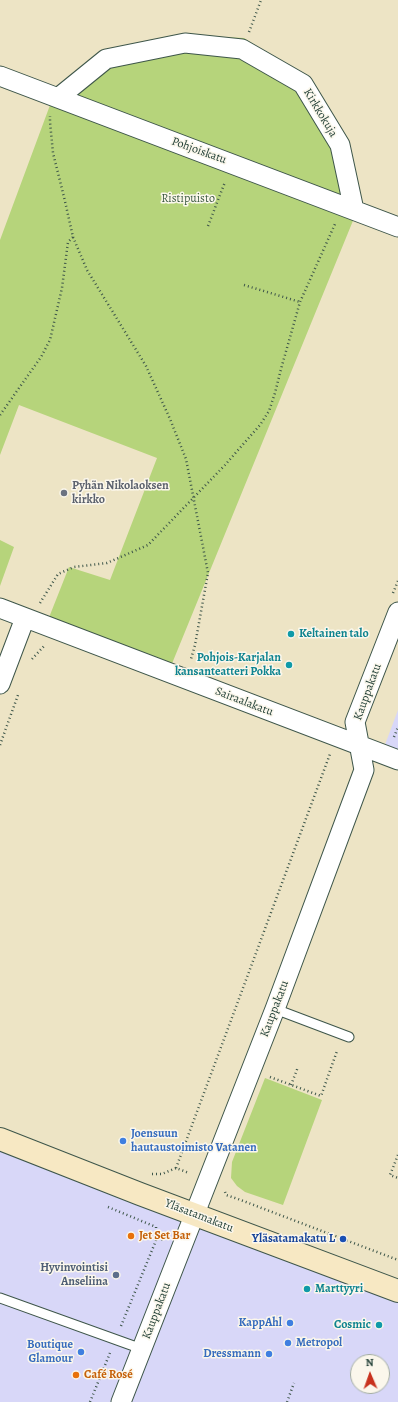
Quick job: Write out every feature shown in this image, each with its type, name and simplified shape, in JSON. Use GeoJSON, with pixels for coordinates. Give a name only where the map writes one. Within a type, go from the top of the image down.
{"type":"FeatureCollection","features":[{"type":"Feature","properties":{"kind":"main road","name":"Yläsatamakatu"},"geometry":{"type":"LineString","coordinates":[[0,1139],[398,1291]]}},
{"type":"Feature","properties":{"kind":"street","name":"Kirkkokuja"},"geometry":{"type":"LineString","coordinates":[[58,98],[106,59],[185,43],[242,49],[303,84],[340,145],[354,210]]}},
{"type":"Feature","properties":{"kind":"street","name":"Pohjoiskatu"},"geometry":{"type":"LineString","coordinates":[[0,76],[398,227]]}},
{"type":"Feature","properties":{"kind":"street","name":"Kauppakatu"},"geometry":{"type":"LineString","coordinates":[[121,1402],[275,1009],[364,770],[355,722],[395,604]]}},
{"type":"Feature","properties":{"kind":"street","name":"Sairaalakatu"},"geometry":{"type":"LineString","coordinates":[[0,608],[398,760]]}},
{"type":"Feature","properties":{"kind":"street"},"geometry":{"type":"LineString","coordinates":[[0,684],[25,618]]}},
{"type":"Feature","properties":{"kind":"lane"},"geometry":{"type":"LineString","coordinates":[[275,1009],[349,1037]]}},
{"type":"Feature","properties":{"kind":"lane"},"geometry":{"type":"LineString","coordinates":[[0,1298],[142,1349]]}},
{"type":"Feature","properties":{"kind":"path"},"geometry":{"type":"LineString","coordinates":[[242,49],[261,0]]}},
{"type":"Feature","properties":{"kind":"path"},"geometry":{"type":"LineString","coordinates":[[58,98],[50,116],[53,153],[73,237],[87,270],[146,366],[186,459],[208,573],[191,660]]}},
{"type":"Feature","properties":{"kind":"path"},"geometry":{"type":"LineString","coordinates":[[208,226],[226,181]]}},
{"type":"Feature","properties":{"kind":"path"},"geometry":{"type":"LineString","coordinates":[[40,603],[58,574],[74,567],[107,563],[148,545],[250,438],[269,411],[300,302],[335,224]]}},
{"type":"Feature","properties":{"kind":"path"},"geometry":{"type":"LineString","coordinates":[[0,416],[41,358],[50,340],[62,288],[68,242],[73,237]]}},
{"type":"Feature","properties":{"kind":"path"},"geometry":{"type":"LineString","coordinates":[[244,286],[300,302]]}},
{"type":"Feature","properties":{"kind":"path"},"geometry":{"type":"LineString","coordinates":[[395,604],[398,581]]}},
{"type":"Feature","properties":{"kind":"path"},"geometry":{"type":"LineString","coordinates":[[176,1168],[337,737]]}},
{"type":"Feature","properties":{"kind":"path"},"geometry":{"type":"LineString","coordinates":[[266,1076],[321,1096],[337,1051]]}},
{"type":"Feature","properties":{"kind":"path"},"geometry":{"type":"LineString","coordinates":[[291,1085],[298,1067]]}},
{"type":"Feature","properties":{"kind":"path"},"geometry":{"type":"LineString","coordinates":[[398,1155],[390,1175],[398,1178]]}},
{"type":"Feature","properties":{"kind":"path"},"geometry":{"type":"LineString","coordinates":[[148,1174],[162,1174],[176,1168],[209,1179]]}},
{"type":"Feature","properties":{"kind":"path"},"geometry":{"type":"LineString","coordinates":[[238,1200],[398,1260]]}},
{"type":"Feature","properties":{"kind":"path"},"geometry":{"type":"LineString","coordinates":[[90,1402],[157,1238],[156,1227],[103,1205]]}},
{"type":"Feature","properties":{"kind":"path"},"geometry":{"type":"LineString","coordinates":[[157,1238],[181,1248]]}},
{"type":"Feature","properties":{"kind":"path"},"geometry":{"type":"LineString","coordinates":[[287,1402],[294,1383]]}},
{"type":"Feature","properties":{"kind":"shaded area"},"geometry":{"type":"Polygon","coordinates":[[[398,710],[398,756],[383,750],[398,710]]]}},
{"type":"Feature","properties":{"kind":"shaded area"},"geometry":{"type":"Polygon","coordinates":[[[0,1146],[398,1300],[398,1402],[0,1402],[0,1146]]]}},
{"type":"Feature","properties":{"kind":"green space","name":"Ristipuisto"},"geometry":{"type":"Polygon","coordinates":[[[184,35],[244,38],[305,78],[359,206],[171,666],[48,620],[69,567],[110,580],[157,458],[19,405],[0,455],[0,240],[56,89],[184,35]]]}},
{"type":"Feature","properties":{"kind":"green space"},"geometry":{"type":"Polygon","coordinates":[[[0,540],[14,547],[0,586],[0,540]]]}},
{"type":"Feature","properties":{"kind":"green space"},"geometry":{"type":"Polygon","coordinates":[[[265,1078],[322,1100],[283,1205],[245,1192],[237,1186],[231,1178],[232,1162],[265,1078]]]}},
{"type":"Feature","properties":{"kind":"place","name":"Pyhän Nikolaoksen kirkko"},"geometry":{"type":"Point","coordinates":[64,493]}},
{"type":"Feature","properties":{"kind":"place","name":"Keltainen talo"},"geometry":{"type":"Point","coordinates":[291,634]}},
{"type":"Feature","properties":{"kind":"place","name":"Pohjois-Karjalan kansanteatteri Pokka"},"geometry":{"type":"Point","coordinates":[289,665]}},
{"type":"Feature","properties":{"kind":"place","name":"Joensuun hautaustoimisto Vatanen"},"geometry":{"type":"Point","coordinates":[123,1141]}},
{"type":"Feature","properties":{"kind":"place","name":"Jet Set Bar"},"geometry":{"type":"Point","coordinates":[131,1236]}},
{"type":"Feature","properties":{"kind":"place","name":"Yläsatamakatu L"},"geometry":{"type":"Point","coordinates":[343,1239]}},
{"type":"Feature","properties":{"kind":"place","name":"Hyvinvointisi Anseliina"},"geometry":{"type":"Point","coordinates":[116,1275]}},
{"type":"Feature","properties":{"kind":"place","name":"Marttyyri"},"geometry":{"type":"Point","coordinates":[307,1289]}},
{"type":"Feature","properties":{"kind":"place","name":"KappAhl"},"geometry":{"type":"Point","coordinates":[290,1323]}},
{"type":"Feature","properties":{"kind":"place","name":"Cosmic"},"geometry":{"type":"Point","coordinates":[379,1325]}},
{"type":"Feature","properties":{"kind":"place","name":"Metropol"},"geometry":{"type":"Point","coordinates":[288,1343]}},
{"type":"Feature","properties":{"kind":"place","name":"Boutique Glamour"},"geometry":{"type":"Point","coordinates":[81,1352]}},
{"type":"Feature","properties":{"kind":"place","name":"Dressmann"},"geometry":{"type":"Point","coordinates":[269,1354]}},
{"type":"Feature","properties":{"kind":"place","name":"Café Rosé"},"geometry":{"type":"Point","coordinates":[76,1375]}}]}
